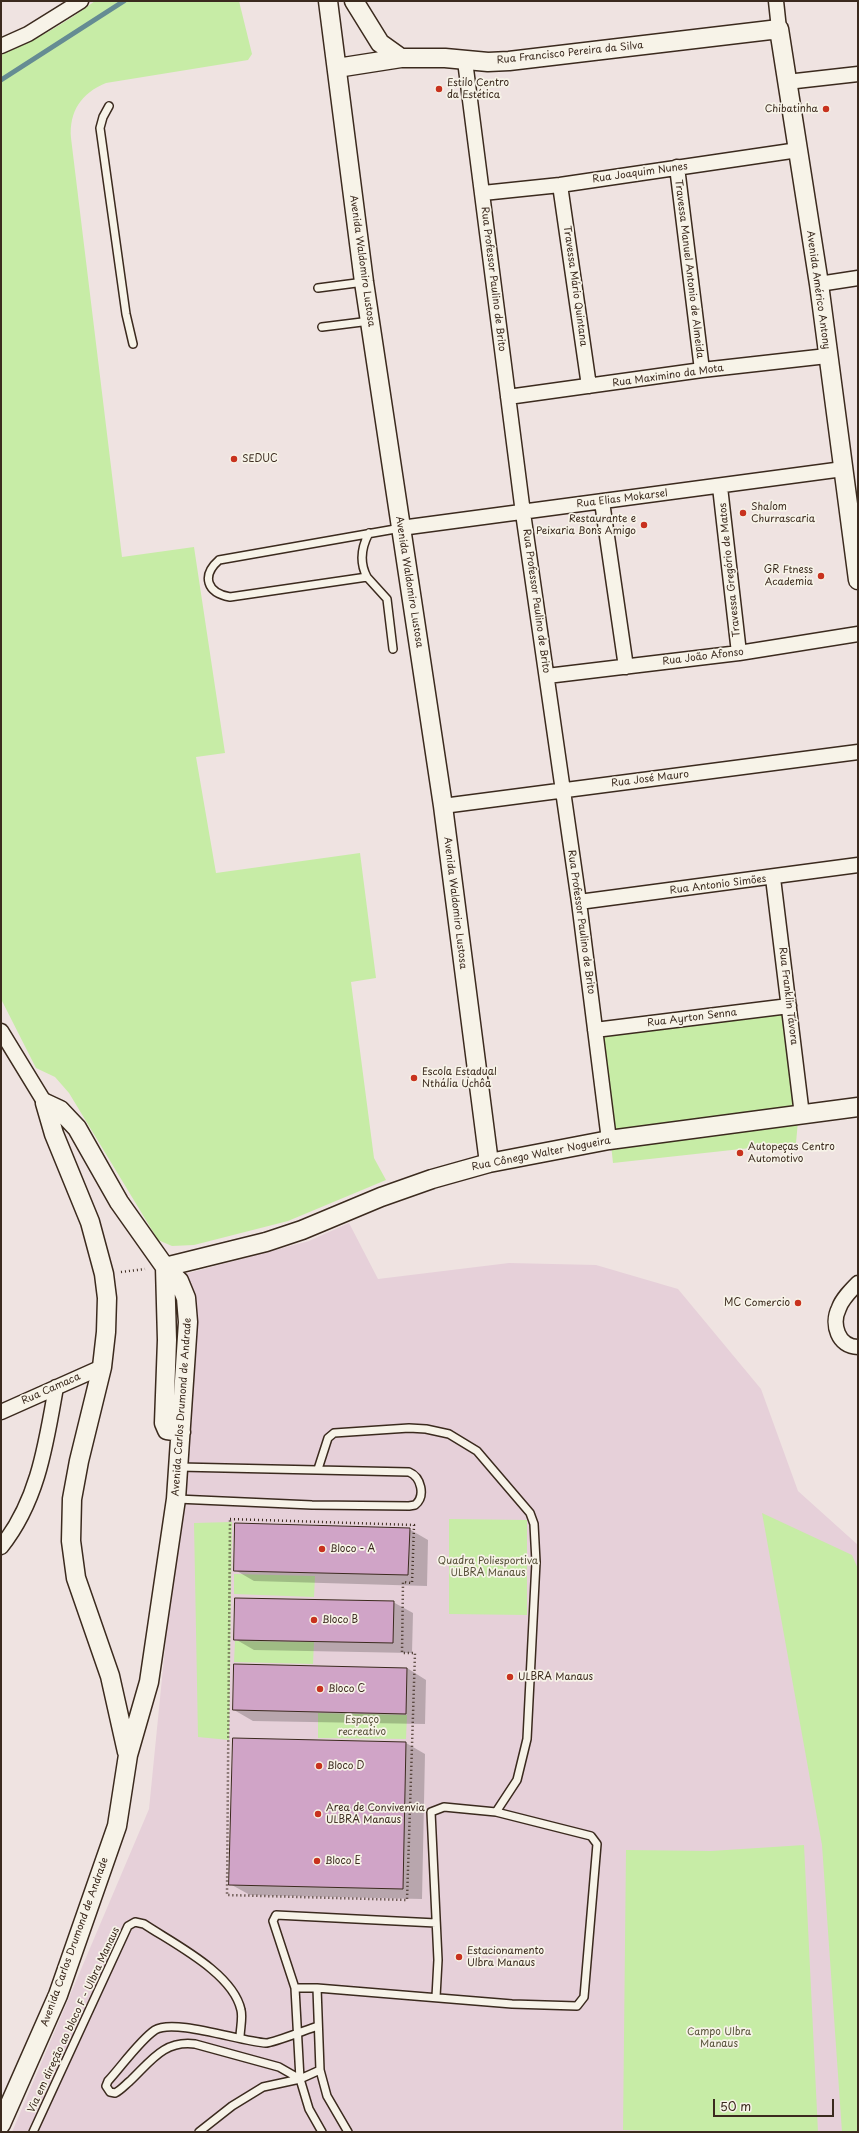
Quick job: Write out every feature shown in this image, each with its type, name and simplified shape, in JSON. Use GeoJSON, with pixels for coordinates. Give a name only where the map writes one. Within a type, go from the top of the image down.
{"type":"FeatureCollection","features":[{"type":"Feature","properties":{"kind":"street","name":"Avenida Waldomiro Lustosa"},"geometry":{"type":"LineString","coordinates":[[328,1],[364,282],[443,806],[489,1163]]}},
{"type":"Feature","properties":{"kind":"street"},"geometry":{"type":"LineString","coordinates":[[354,1],[380,43],[401,58]]}},
{"type":"Feature","properties":{"kind":"street","name":"Avenida Américo Antony"},"geometry":{"type":"LineString","coordinates":[[776,1],[787,82],[819,284],[827,356],[843,469],[854,519],[858,580]]}},
{"type":"Feature","properties":{"kind":"street"},"geometry":{"type":"LineString","coordinates":[[1,46],[28,34],[75,3]]}},
{"type":"Feature","properties":{"kind":"street","name":"Rua Francisco Pereira da Silva"},"geometry":{"type":"LineString","coordinates":[[336,68],[401,58],[445,58],[464,61],[509,61],[779,28]]}},
{"type":"Feature","properties":{"kind":"street","name":"Rua Professor Paulino de Brito"},"geometry":{"type":"LineString","coordinates":[[464,61],[522,513],[579,902],[609,1140]]}},
{"type":"Feature","properties":{"kind":"street"},"geometry":{"type":"LineString","coordinates":[[787,82],[858,74]]}},
{"type":"Feature","properties":{"kind":"street","name":"Rua Joaquim Nunes"},"geometry":{"type":"LineString","coordinates":[[482,193],[560,185],[798,150]]}},
{"type":"Feature","properties":{"kind":"street","name":"Travessa Manuel Antonio de Almeida"},"geometry":{"type":"LineString","coordinates":[[677,167],[702,370]]}},
{"type":"Feature","properties":{"kind":"street","name":"Travessa Mário Quintana"},"geometry":{"type":"LineString","coordinates":[[560,185],[589,386]]}},
{"type":"Feature","properties":{"kind":"street"},"geometry":{"type":"LineString","coordinates":[[819,284],[858,278]]}},
{"type":"Feature","properties":{"kind":"street","name":"Rua Maximino da Mota"},"geometry":{"type":"LineString","coordinates":[[508,397],[702,370],[827,356]]}},
{"type":"Feature","properties":{"kind":"street","name":"Rua Elias Mokarsel"},"geometry":{"type":"LineString","coordinates":[[401,528],[720,487],[843,469]]}},
{"type":"Feature","properties":{"kind":"street","name":"Travessa Gregório de Matos"},"geometry":{"type":"LineString","coordinates":[[720,487],[739,653]]}},
{"type":"Feature","properties":{"kind":"street"},"geometry":{"type":"LineString","coordinates":[[602,502],[626,667]]}},
{"type":"Feature","properties":{"kind":"street","name":"Rua João Afonso"},"geometry":{"type":"LineString","coordinates":[[547,676],[739,653],[858,634]]}},
{"type":"Feature","properties":{"kind":"street","name":"Rua José Mauro"},"geometry":{"type":"LineString","coordinates":[[443,806],[858,752]]}},
{"type":"Feature","properties":{"kind":"street","name":"Rua Antonio Simões"},"geometry":{"type":"LineString","coordinates":[[579,902],[773,878],[858,865]]}},
{"type":"Feature","properties":{"kind":"street","name":"Rua Franklin Távora"},"geometry":{"type":"LineString","coordinates":[[773,878],[802,1115]]}},
{"type":"Feature","properties":{"kind":"street","name":"Rua Ayrton Senna"},"geometry":{"type":"LineString","coordinates":[[595,1030],[789,1006]]}},
{"type":"Feature","properties":{"kind":"street","name":"Avenida Carlos Drumond de Andrade"},"geometry":{"type":"LineString","coordinates":[[1,1031],[45,1103],[54,1134],[90,1222],[104,1274],[107,1298],[106,1332],[102,1367],[73,1491],[71,1541],[76,1578],[110,1676],[128,1754]]}},
{"type":"Feature","properties":{"kind":"street","name":"Avenida Carlos Drumond de Andrade"},"geometry":{"type":"LineString","coordinates":[[1,2124],[56,2000],[106,1861],[116,1826],[128,1754],[150,1682],[176,1499],[188,1322],[186,1298],[179,1281],[165,1267],[120,1202],[77,1128],[60,1110],[45,1103]]}},
{"type":"Feature","properties":{"kind":"street","name":"Rua Cônego Walter Nogueira"},"geometry":{"type":"LineString","coordinates":[[165,1267],[266,1242],[302,1230],[381,1196],[432,1179],[489,1163],[609,1140],[858,1107]]}},
{"type":"Feature","properties":{"kind":"street"},"geometry":{"type":"LineString","coordinates":[[858,1283],[839,1306],[835,1326],[838,1335],[845,1344],[858,1348]]}},
{"type":"Feature","properties":{"kind":"street","name":"Rua Camaca"},"geometry":{"type":"LineString","coordinates":[[1,1412],[102,1367]]}},
{"type":"Feature","properties":{"kind":"street"},"geometry":{"type":"LineString","coordinates":[[1,1547],[13,1533],[32,1494],[47,1439],[56,1387]]}},
{"type":"Feature","properties":{"kind":"lane"},"geometry":{"type":"LineString","coordinates":[[108,106],[103,116],[100,128],[126,314],[133,344]]}},
{"type":"Feature","properties":{"kind":"lane"},"geometry":{"type":"LineString","coordinates":[[318,288],[364,282]]}},
{"type":"Feature","properties":{"kind":"lane"},"geometry":{"type":"LineString","coordinates":[[322,326],[370,322]]}},
{"type":"Feature","properties":{"kind":"lane"},"geometry":{"type":"LineString","coordinates":[[367,577],[230,597],[218,595],[211,588],[208,578],[212,567],[219,560],[401,528]]}},
{"type":"Feature","properties":{"kind":"lane"},"geometry":{"type":"LineString","coordinates":[[369,533],[364,543],[361,557],[362,568],[367,577],[387,599],[393,649]]}},
{"type":"Feature","properties":{"kind":"lane"},"geometry":{"type":"LineString","coordinates":[[318,1469],[328,1438],[334,1433],[426,1428],[449,1434],[477,1451],[530,1512],[534,1524],[536,1562],[527,1739],[517,1780],[496,1812]]}},
{"type":"Feature","properties":{"kind":"lane"},"geometry":{"type":"LineString","coordinates":[[176,1499],[408,1506],[415,1505],[420,1499],[420,1483],[417,1477],[409,1472],[179,1467]]}},
{"type":"Feature","properties":{"kind":"lane"},"geometry":{"type":"LineString","coordinates":[[295,1988],[317,1988],[512,2004],[577,2006],[584,1997],[597,1844],[591,1836],[496,1812],[444,1807],[431,1812],[438,1960],[436,1997]]}},
{"type":"Feature","properties":{"kind":"lane"},"geometry":{"type":"LineString","coordinates":[[322,2132],[309,2109],[300,2079],[295,1988],[273,1921],[276,1915],[436,1923]]}},
{"type":"Feature","properties":{"kind":"lane","name":"Via em direção ao bloco F - Ulbra Manaus"},"geometry":{"type":"LineString","coordinates":[[33,2132],[128,1926],[135,1922],[144,1924],[214,1969],[231,1989],[241,2010],[240,2038]]}},
{"type":"Feature","properties":{"kind":"lane"},"geometry":{"type":"LineString","coordinates":[[317,1988],[320,2070],[327,2096],[348,2132]]}},
{"type":"Feature","properties":{"kind":"lane"},"geometry":{"type":"LineString","coordinates":[[300,2079],[279,2067],[184,2043],[173,2044],[163,2050],[119,2091],[110,2092],[106,2088],[106,2083],[150,2035],[159,2028],[171,2027],[267,2043],[298,2031],[318,2026]]}},
{"type":"Feature","properties":{"kind":"lane"},"geometry":{"type":"LineString","coordinates":[[199,2132],[232,2106],[263,2087],[300,2079],[320,2070]]}},
{"type":"Feature","properties":{"kind":"path"},"geometry":{"type":"LineString","coordinates":[[104,1274],[165,1267]]}},
{"type":"Feature","properties":{"kind":"path"},"geometry":{"type":"LineString","coordinates":[[230,1519],[414,1525],[412,1583],[403,1582],[402,1653],[415,1653],[407,1900],[227,1895],[230,1519]]}},
{"type":"Feature","properties":{"kind":"shaded area","name":"ULBRA Manaus"},"geometry":{"type":"Polygon","coordinates":[[[349,1223],[378,1279],[509,1263],[596,1265],[678,1289],[761,1389],[798,1491],[858,1545],[858,2132],[12,2132],[149,1809],[198,1316],[185,1274],[309,1241],[349,1223]]]}},
{"type":"Feature","properties":{"kind":"green space"},"geometry":{"type":"Polygon","coordinates":[[[95,1],[239,1],[252,54],[248,60],[106,83],[97,87],[83,98],[78,104],[72,120],[71,138],[122,557],[194,547],[225,753],[196,757],[216,873],[360,853],[376,978],[351,982],[374,1158],[386,1180],[288,1221],[194,1245],[172,1246],[158,1240],[69,1093],[55,1077],[36,1068],[1,999],[1,55],[50,31],[95,1]]]}},
{"type":"Feature","properties":{"kind":"green space"},"geometry":{"type":"Polygon","coordinates":[[[786,1011],[798,1121],[796,1143],[613,1163],[599,1034],[786,1011]]]}},
{"type":"Feature","properties":{"kind":"green space"},"geometry":{"type":"Polygon","coordinates":[[[762,1513],[852,1555],[858,1569],[858,2132],[842,2132],[822,1845],[762,1513]]]}},
{"type":"Feature","properties":{"kind":"green space","name":"Quadra Poliesportiva ULBRA Manaus"},"geometry":{"type":"Polygon","coordinates":[[[449,1519],[527,1520],[527,1615],[449,1614],[449,1519]]]}},
{"type":"Feature","properties":{"kind":"green space"},"geometry":{"type":"Polygon","coordinates":[[[232,1522],[229,1740],[198,1737],[194,1523],[232,1522]]]}},
{"type":"Feature","properties":{"kind":"green space"},"geometry":{"type":"Polygon","coordinates":[[[234,1574],[315,1576],[314,1597],[234,1594],[234,1574]]]}},
{"type":"Feature","properties":{"kind":"green space"},"geometry":{"type":"Polygon","coordinates":[[[235,1641],[314,1642],[313,1664],[234,1662],[235,1641]]]}},
{"type":"Feature","properties":{"kind":"green space","name":"Espaço recreativo"},"geometry":{"type":"Polygon","coordinates":[[[318,1713],[407,1715],[406,1739],[318,1738],[318,1713]]]}},
{"type":"Feature","properties":{"kind":"green space","name":"Campo Ulbra Manaus"},"geometry":{"type":"Polygon","coordinates":[[[804,1845],[818,2132],[692,2132],[623,2130],[626,1850],[711,1851],[804,1845]]]}},
{"type":"Feature","properties":{"kind":"building","name":"Bloco - A"},"geometry":{"type":"Polygon","coordinates":[[[235,1523],[410,1528],[408,1575],[234,1571],[235,1523]]]}},
{"type":"Feature","properties":{"kind":"building","name":"Bloco B"},"geometry":{"type":"Polygon","coordinates":[[[235,1598],[394,1601],[393,1643],[234,1640],[235,1598]]]}},
{"type":"Feature","properties":{"kind":"building","name":"Bloco C"},"geometry":{"type":"Polygon","coordinates":[[[234,1664],[407,1668],[406,1714],[233,1710],[234,1664]]]}},
{"type":"Feature","properties":{"kind":"building"},"geometry":{"type":"Polygon","coordinates":[[[233,1738],[406,1742],[403,1889],[229,1885],[233,1738]]]}},
{"type":"Feature","properties":{"kind":"waterway"},"geometry":{"type":"LineString","coordinates":[[1,80],[124,1]]}},
{"type":"Feature","properties":{"kind":"place","name":"Estilo Centro da Estética"},"geometry":{"type":"Point","coordinates":[439,89]}},
{"type":"Feature","properties":{"kind":"place","name":"Chibatinha"},"geometry":{"type":"Point","coordinates":[826,109]}},
{"type":"Feature","properties":{"kind":"place","name":"SEDUC"},"geometry":{"type":"Point","coordinates":[234,459]}},
{"type":"Feature","properties":{"kind":"place","name":"Shalom Churrascaria"},"geometry":{"type":"Point","coordinates":[743,513]}},
{"type":"Feature","properties":{"kind":"place","name":"Restaurante e Peixaria Bons Amigo"},"geometry":{"type":"Point","coordinates":[644,525]}},
{"type":"Feature","properties":{"kind":"place","name":"GR Ftness Academia"},"geometry":{"type":"Point","coordinates":[821,576]}},
{"type":"Feature","properties":{"kind":"place","name":"Escola Estadual Nthália Uchôa"},"geometry":{"type":"Point","coordinates":[414,1078]}},
{"type":"Feature","properties":{"kind":"place","name":"Autopeças Centro Automotivo"},"geometry":{"type":"Point","coordinates":[740,1153]}},
{"type":"Feature","properties":{"kind":"place","name":"MC Comercio"},"geometry":{"type":"Point","coordinates":[798,1303]}},
{"type":"Feature","properties":{"kind":"place","name":"Bloco - A"},"geometry":{"type":"Point","coordinates":[322,1549]}},
{"type":"Feature","properties":{"kind":"place","name":"Bloco B"},"geometry":{"type":"Point","coordinates":[314,1620]}},
{"type":"Feature","properties":{"kind":"place","name":"ULBRA Manaus"},"geometry":{"type":"Point","coordinates":[510,1677]}},
{"type":"Feature","properties":{"kind":"place","name":"Bloco C"},"geometry":{"type":"Point","coordinates":[320,1689]}},
{"type":"Feature","properties":{"kind":"place","name":"Bloco D"},"geometry":{"type":"Point","coordinates":[319,1766]}},
{"type":"Feature","properties":{"kind":"place","name":"Area de Convivenvia ULBRA Manaus"},"geometry":{"type":"Point","coordinates":[318,1814]}},
{"type":"Feature","properties":{"kind":"place","name":"Bloco E"},"geometry":{"type":"Point","coordinates":[317,1861]}},
{"type":"Feature","properties":{"kind":"place","name":"Estacionamento Ulbra Manaus"},"geometry":{"type":"Point","coordinates":[459,1957]}}]}
